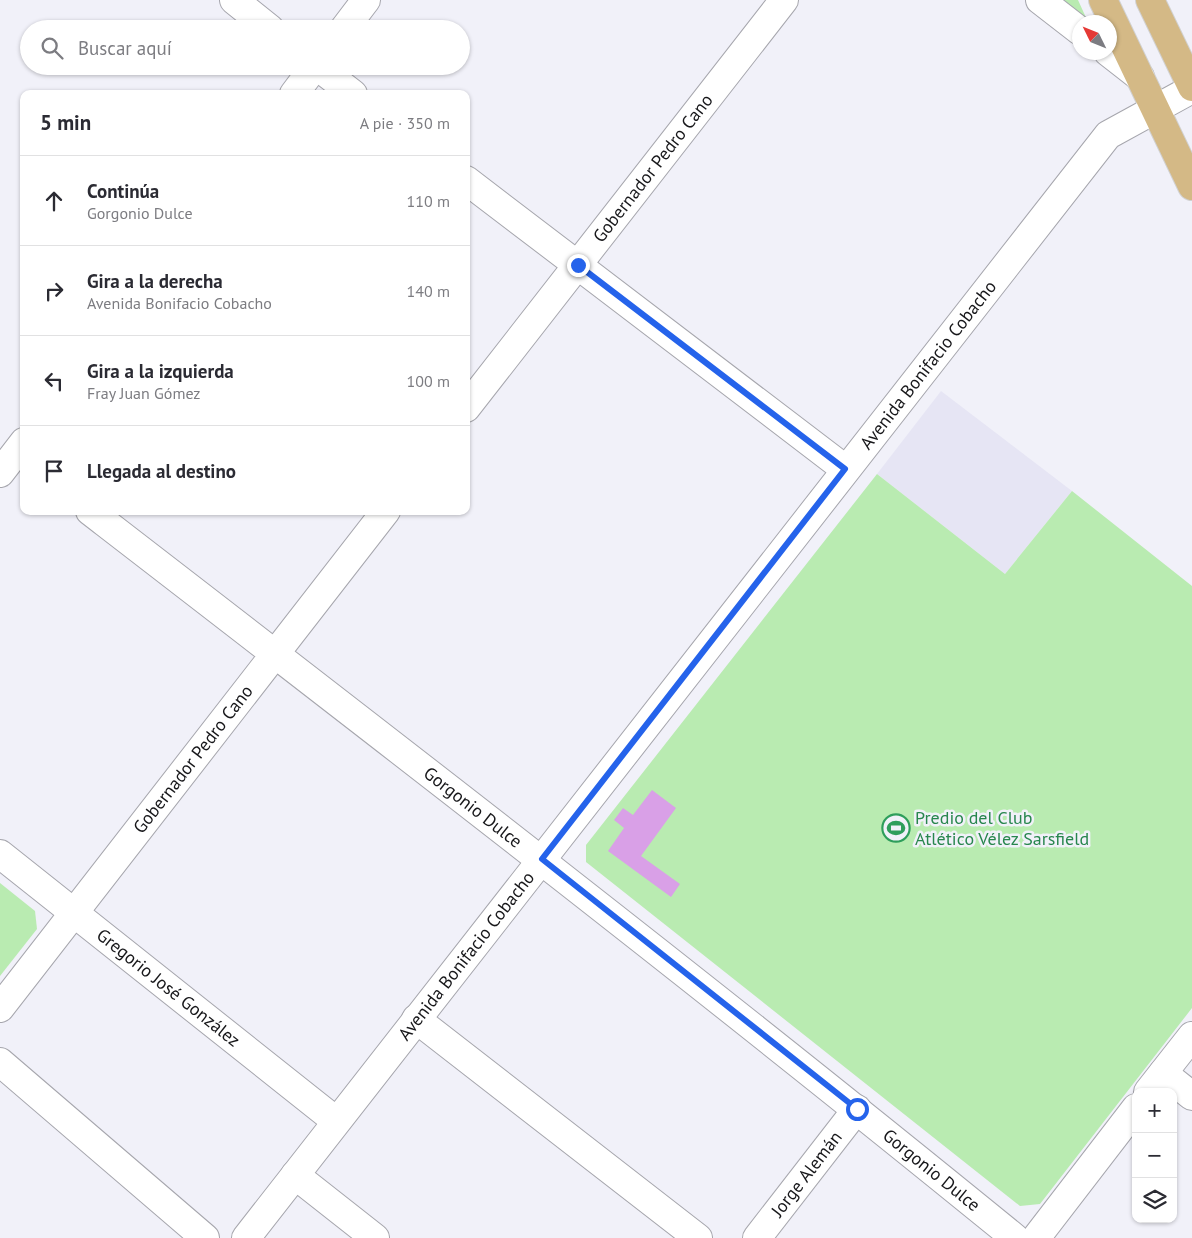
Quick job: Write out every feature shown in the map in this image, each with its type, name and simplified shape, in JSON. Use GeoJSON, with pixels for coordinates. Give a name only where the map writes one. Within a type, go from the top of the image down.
{"type":"FeatureCollection","features":[{"type":"Feature","properties":{"kind":"main road"},"geometry":{"type":"LineString","coordinates":[[1102,0],[1192,186]]}},
{"type":"Feature","properties":{"kind":"main road"},"geometry":{"type":"LineString","coordinates":[[1150,0],[1192,88]]}},
{"type":"Feature","properties":{"kind":"street"},"geometry":{"type":"LineString","coordinates":[[234,0],[259,20]]}},
{"type":"Feature","properties":{"kind":"street"},"geometry":{"type":"LineString","coordinates":[[351,20],[366,0]]}},
{"type":"Feature","properties":{"kind":"street","name":"Gobernador Pedro Cano"},"geometry":{"type":"LineString","coordinates":[[470,403],[784,0]]}},
{"type":"Feature","properties":{"kind":"street"},"geometry":{"type":"LineString","coordinates":[[1040,0],[1072,25]]}},
{"type":"Feature","properties":{"kind":"street"},"geometry":{"type":"LineString","coordinates":[[1117,59],[1140,77]]}},
{"type":"Feature","properties":{"kind":"street"},"geometry":{"type":"LineString","coordinates":[[297,90],[309,75]]}},
{"type":"Feature","properties":{"kind":"street"},"geometry":{"type":"LineString","coordinates":[[328,75],[349,90]]}},
{"type":"Feature","properties":{"kind":"street","name":"Avenida Bonifacio Cobacho"},"geometry":{"type":"LineString","coordinates":[[246,1238],[845,469],[1108,135],[1192,88]]}},
{"type":"Feature","properties":{"kind":"street"},"geometry":{"type":"LineString","coordinates":[[470,183],[845,469]]}},
{"type":"Feature","properties":{"kind":"street","name":"Gorgonio Dulce"},"geometry":{"type":"LineString","coordinates":[[95,515],[542,859],[857,1109],[1015,1238]]}},
{"type":"Feature","properties":{"kind":"street","name":"Gobernador Pedro Cano"},"geometry":{"type":"LineString","coordinates":[[0,1008],[383,515]]}},
{"type":"Feature","properties":{"kind":"street","name":"Gregorio José González"},"geometry":{"type":"LineString","coordinates":[[0,854],[336,1122]]}},
{"type":"Feature","properties":{"kind":"street"},"geometry":{"type":"LineString","coordinates":[[416,1019],[698,1238]]}},
{"type":"Feature","properties":{"kind":"street"},"geometry":{"type":"LineString","coordinates":[[1192,1036],[1156,1082],[1192,1096]]}},
{"type":"Feature","properties":{"kind":"street"},"geometry":{"type":"LineString","coordinates":[[0,1062],[205,1238]]}},
{"type":"Feature","properties":{"kind":"street","name":"Jorge Alemán"},"geometry":{"type":"LineString","coordinates":[[757,1238],[857,1109]]}},
{"type":"Feature","properties":{"kind":"street"},"geometry":{"type":"LineString","coordinates":[[1036,1238],[1132,1113]]}},
{"type":"Feature","properties":{"kind":"street"},"geometry":{"type":"LineString","coordinates":[[295,1175],[375,1238]]}},
{"type":"Feature","properties":{"kind":"shaded area"},"geometry":{"type":"Polygon","coordinates":[[[941,391],[1072,491],[1005,574],[877,474],[941,391]]]}},
{"type":"Feature","properties":{"kind":"green space"},"geometry":{"type":"Polygon","coordinates":[[[1059,0],[1078,0],[1085,15],[1079,15],[1059,0]]]}},
{"type":"Feature","properties":{"kind":"green space","name":"Predio del Club Atlético Vélez Sarsfield"},"geometry":{"type":"Polygon","coordinates":[[[877,474],[1005,574],[1072,491],[1192,586],[1192,1008],[1040,1204],[1020,1206],[586,862],[586,845],[877,474]]]}},
{"type":"Feature","properties":{"kind":"green space"},"geometry":{"type":"Polygon","coordinates":[[[0,883],[35,911],[37,929],[0,976],[0,883]]]}},
{"type":"Feature","properties":{"kind":"building"},"geometry":{"type":"Polygon","coordinates":[[[652,790],[676,808],[641,856],[680,884],[671,897],[608,851],[624,828],[614,820],[623,808],[633,815],[652,790]]]}},
{"type":"Feature","properties":{"kind":"place","name":"Predio del Club Atlético Vélez Sarsfield"},"geometry":{"type":"Point","coordinates":[896,828]}},
{"type":"Feature","properties":{"kind":"route"},"geometry":{"type":"LineString","coordinates":[[578,265],[845,469],[542,859],[857,1109]]}}]}
